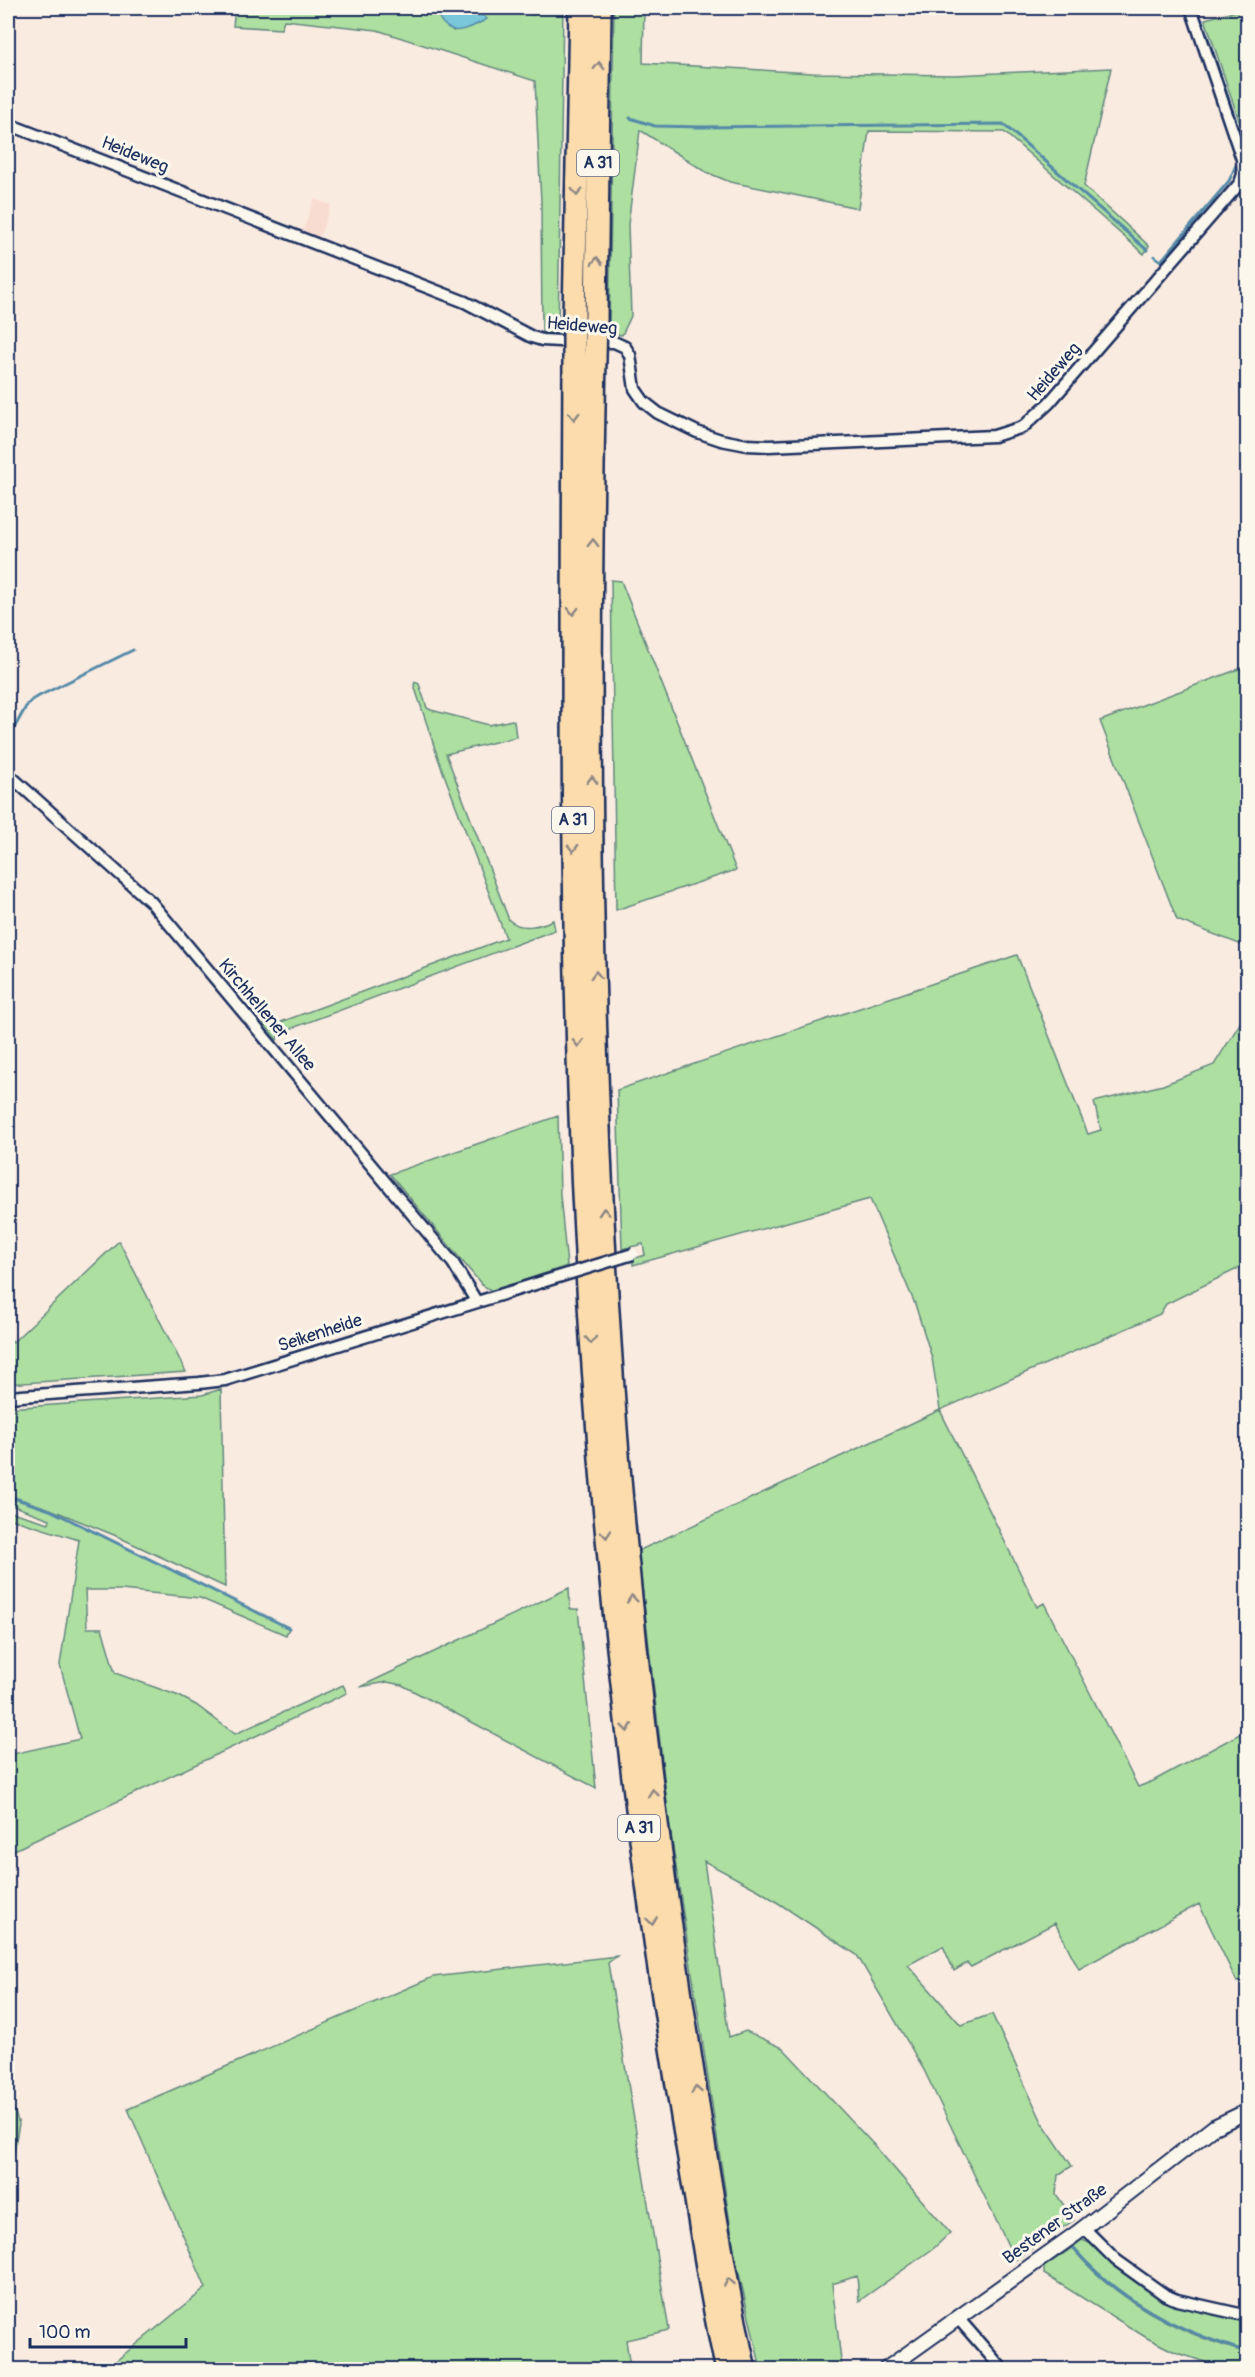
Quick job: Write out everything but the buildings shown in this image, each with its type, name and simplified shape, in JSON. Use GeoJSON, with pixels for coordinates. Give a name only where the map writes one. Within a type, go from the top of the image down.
{"type":"FeatureCollection","features":[{"type":"Feature","properties":{"kind":"highway","name":"A 31"},"geometry":{"type":"LineString","coordinates":[[580,8],[574,318],[585,358],[598,1093],[610,1345],[632,1595],[664,1881],[693,2074],[745,2370]]}},
{"type":"Feature","properties":{"kind":"highway","name":"A 31"},"geometry":{"type":"LineString","coordinates":[[600,8],[596,319],[585,358],[572,762],[579,1093],[591,1347],[612,1600],[646,1883],[674,2074],[714,2311],[727,2370]]}},
{"type":"Feature","properties":{"kind":"street","name":"Heideweg"},"geometry":{"type":"LineString","coordinates":[[8,124],[465,302],[532,337],[563,342],[620,344],[630,355],[635,389],[644,402],[676,423],[697,432],[747,445],[994,436],[1023,427],[1049,404],[1234,190],[1243,174],[1242,159],[1191,8]]}},
{"type":"Feature","properties":{"kind":"street","name":"Kirchhellener Allee"},"geometry":{"type":"LineString","coordinates":[[8,774],[71,833],[151,902],[453,1263],[476,1302]]}},
{"type":"Feature","properties":{"kind":"street","name":"Seikenheide"},"geometry":{"type":"LineString","coordinates":[[8,1397],[225,1380],[633,1254]]}},
{"type":"Feature","properties":{"kind":"street","name":"Bestener Straße"},"geometry":{"type":"LineString","coordinates":[[885,2370],[1079,2231],[1214,2127],[1248,2111]]}},
{"type":"Feature","properties":{"kind":"street"},"geometry":{"type":"LineString","coordinates":[[1079,2231],[1090,2234],[1116,2260],[1165,2295],[1248,2316]]}},
{"type":"Feature","properties":{"kind":"street"},"geometry":{"type":"LineString","coordinates":[[957,2317],[1003,2370]]}},
{"type":"Feature","properties":{"kind":"shaded area"},"geometry":{"type":"Polygon","coordinates":[[[314,199],[331,205],[319,239],[302,233],[314,199]]]}},
{"type":"Feature","properties":{"kind":"green space"},"geometry":{"type":"Polygon","coordinates":[[[235,8],[440,8],[437,14],[453,31],[470,27],[486,19],[479,11],[466,8],[512,8],[532,15],[532,8],[563,8],[558,333],[542,333],[541,202],[535,81],[377,30],[284,20],[281,29],[233,26],[235,8]]]}},
{"type":"Feature","properties":{"kind":"green space"},"geometry":{"type":"Polygon","coordinates":[[[614,8],[644,8],[643,63],[812,73],[955,75],[1111,68],[1084,186],[1149,246],[1144,254],[1004,132],[869,131],[858,208],[730,182],[706,172],[640,130],[628,225],[631,316],[622,335],[609,333],[614,8]]]}},
{"type":"Feature","properties":{"kind":"green space"},"geometry":{"type":"Polygon","coordinates":[[[1248,8],[1248,144],[1247,144],[1205,19],[1248,8]]]}},
{"type":"Feature","properties":{"kind":"green space"},"geometry":{"type":"Polygon","coordinates":[[[611,580],[621,581],[736,870],[616,910],[611,580]]]}},
{"type":"Feature","properties":{"kind":"green space"},"geometry":{"type":"Polygon","coordinates":[[[1248,666],[1247,947],[1177,920],[1100,721],[1248,666]]]}},
{"type":"Feature","properties":{"kind":"green space"},"geometry":{"type":"Polygon","coordinates":[[[415,682],[419,684],[427,708],[431,710],[489,725],[514,721],[516,737],[446,754],[509,920],[519,925],[537,926],[553,920],[555,930],[279,1033],[277,1040],[263,1023],[273,1025],[506,938],[439,761],[414,685],[415,682]]]}},
{"type":"Feature","properties":{"kind":"green space"},"geometry":{"type":"Polygon","coordinates":[[[1017,955],[1088,1134],[1101,1130],[1094,1102],[1163,1085],[1214,1065],[1247,1012],[1247,1264],[1166,1304],[1160,1314],[940,1410],[932,1358],[915,1304],[870,1199],[633,1265],[633,1259],[645,1255],[643,1244],[622,1249],[617,1090],[1017,955]]]}},
{"type":"Feature","properties":{"kind":"green space"},"geometry":{"type":"Polygon","coordinates":[[[558,1116],[560,1195],[567,1266],[492,1291],[482,1285],[390,1174],[558,1116]]]}},
{"type":"Feature","properties":{"kind":"green space"},"geometry":{"type":"Polygon","coordinates":[[[119,1241],[186,1372],[8,1384],[8,1331],[12,1343],[119,1241]]]}},
{"type":"Feature","properties":{"kind":"green space"},"geometry":{"type":"Polygon","coordinates":[[[221,1389],[225,1587],[114,1535],[8,1495],[8,1408],[202,1395],[221,1389]]]}},
{"type":"Feature","properties":{"kind":"green space"},"geometry":{"type":"Polygon","coordinates":[[[940,1410],[1037,1607],[1044,1603],[1138,1787],[1247,1730],[1247,1978],[1237,1982],[1199,1904],[1079,1969],[1055,1923],[971,1967],[967,1963],[954,1971],[943,1946],[908,1965],[961,2025],[992,2014],[1042,2122],[1072,2166],[1058,2175],[1056,2194],[1074,2220],[1015,2260],[924,2070],[857,1955],[760,1891],[704,1861],[729,2037],[746,2031],[783,2048],[874,2145],[950,2233],[934,2248],[859,2301],[857,2276],[832,2284],[842,2369],[761,2369],[735,2256],[669,1821],[638,1551],[940,1410]]]}},
{"type":"Feature","properties":{"kind":"green space"},"geometry":{"type":"Polygon","coordinates":[[[8,1497],[49,1510],[289,1628],[286,1635],[200,1598],[121,1590],[85,1590],[87,1628],[102,1628],[115,1673],[179,1696],[196,1705],[235,1734],[343,1685],[347,1693],[8,1853],[8,1755],[80,1739],[60,1665],[79,1540],[8,1518],[8,1511],[49,1523],[50,1519],[8,1504],[8,1497]]]}},
{"type":"Feature","properties":{"kind":"green space"},"geometry":{"type":"Polygon","coordinates":[[[569,1588],[570,1609],[578,1609],[596,1788],[402,1685],[387,1682],[360,1687],[569,1588]]]}},
{"type":"Feature","properties":{"kind":"green space"},"geometry":{"type":"Polygon","coordinates":[[[617,1956],[608,1963],[669,2330],[626,2340],[630,2367],[624,2370],[106,2369],[206,2288],[128,2109],[433,1977],[617,1956]]]}},
{"type":"Feature","properties":{"kind":"green space"},"geometry":{"type":"Polygon","coordinates":[[[8,2093],[19,2124],[8,2182],[8,2093]]]}},
{"type":"Feature","properties":{"kind":"green space"},"geometry":{"type":"Polygon","coordinates":[[[1082,2240],[1092,2244],[1145,2289],[1165,2300],[1247,2322],[1247,2351],[1175,2324],[1130,2298],[1091,2266],[1073,2247],[1082,2240]]]}},
{"type":"Feature","properties":{"kind":"green space"},"geometry":{"type":"Polygon","coordinates":[[[1072,2248],[1109,2285],[1152,2314],[1198,2336],[1247,2353],[1247,2369],[1225,2369],[1175,2352],[1147,2338],[1044,2274],[1044,2267],[1072,2248]]]}},
{"type":"Feature","properties":{"kind":"water"},"geometry":{"type":"Polygon","coordinates":[[[440,8],[471,10],[487,19],[472,27],[453,30],[442,22],[437,14],[440,8]]]}},
{"type":"Feature","properties":{"kind":"waterway"},"geometry":{"type":"LineString","coordinates":[[1199,11],[1209,8]]}},
{"type":"Feature","properties":{"kind":"waterway"},"geometry":{"type":"LineString","coordinates":[[1202,20],[1248,157]]}},
{"type":"Feature","properties":{"kind":"waterway"},"geometry":{"type":"LineString","coordinates":[[630,118],[655,126],[701,127],[1003,124],[1147,250]]}},
{"type":"Feature","properties":{"kind":"waterway"},"geometry":{"type":"LineString","coordinates":[[1154,256],[1161,261],[1229,181],[1236,165]]}},
{"type":"Feature","properties":{"kind":"waterway"},"geometry":{"type":"LineString","coordinates":[[8,739],[27,705],[33,699],[133,650]]}},
{"type":"Feature","properties":{"kind":"waterway"},"geometry":{"type":"LineString","coordinates":[[8,1496],[50,1510],[289,1628]]}},
{"type":"Feature","properties":{"kind":"waterway"},"geometry":{"type":"LineString","coordinates":[[1073,2248],[1111,2284],[1153,2313],[1199,2335],[1248,2352]]}}]}
